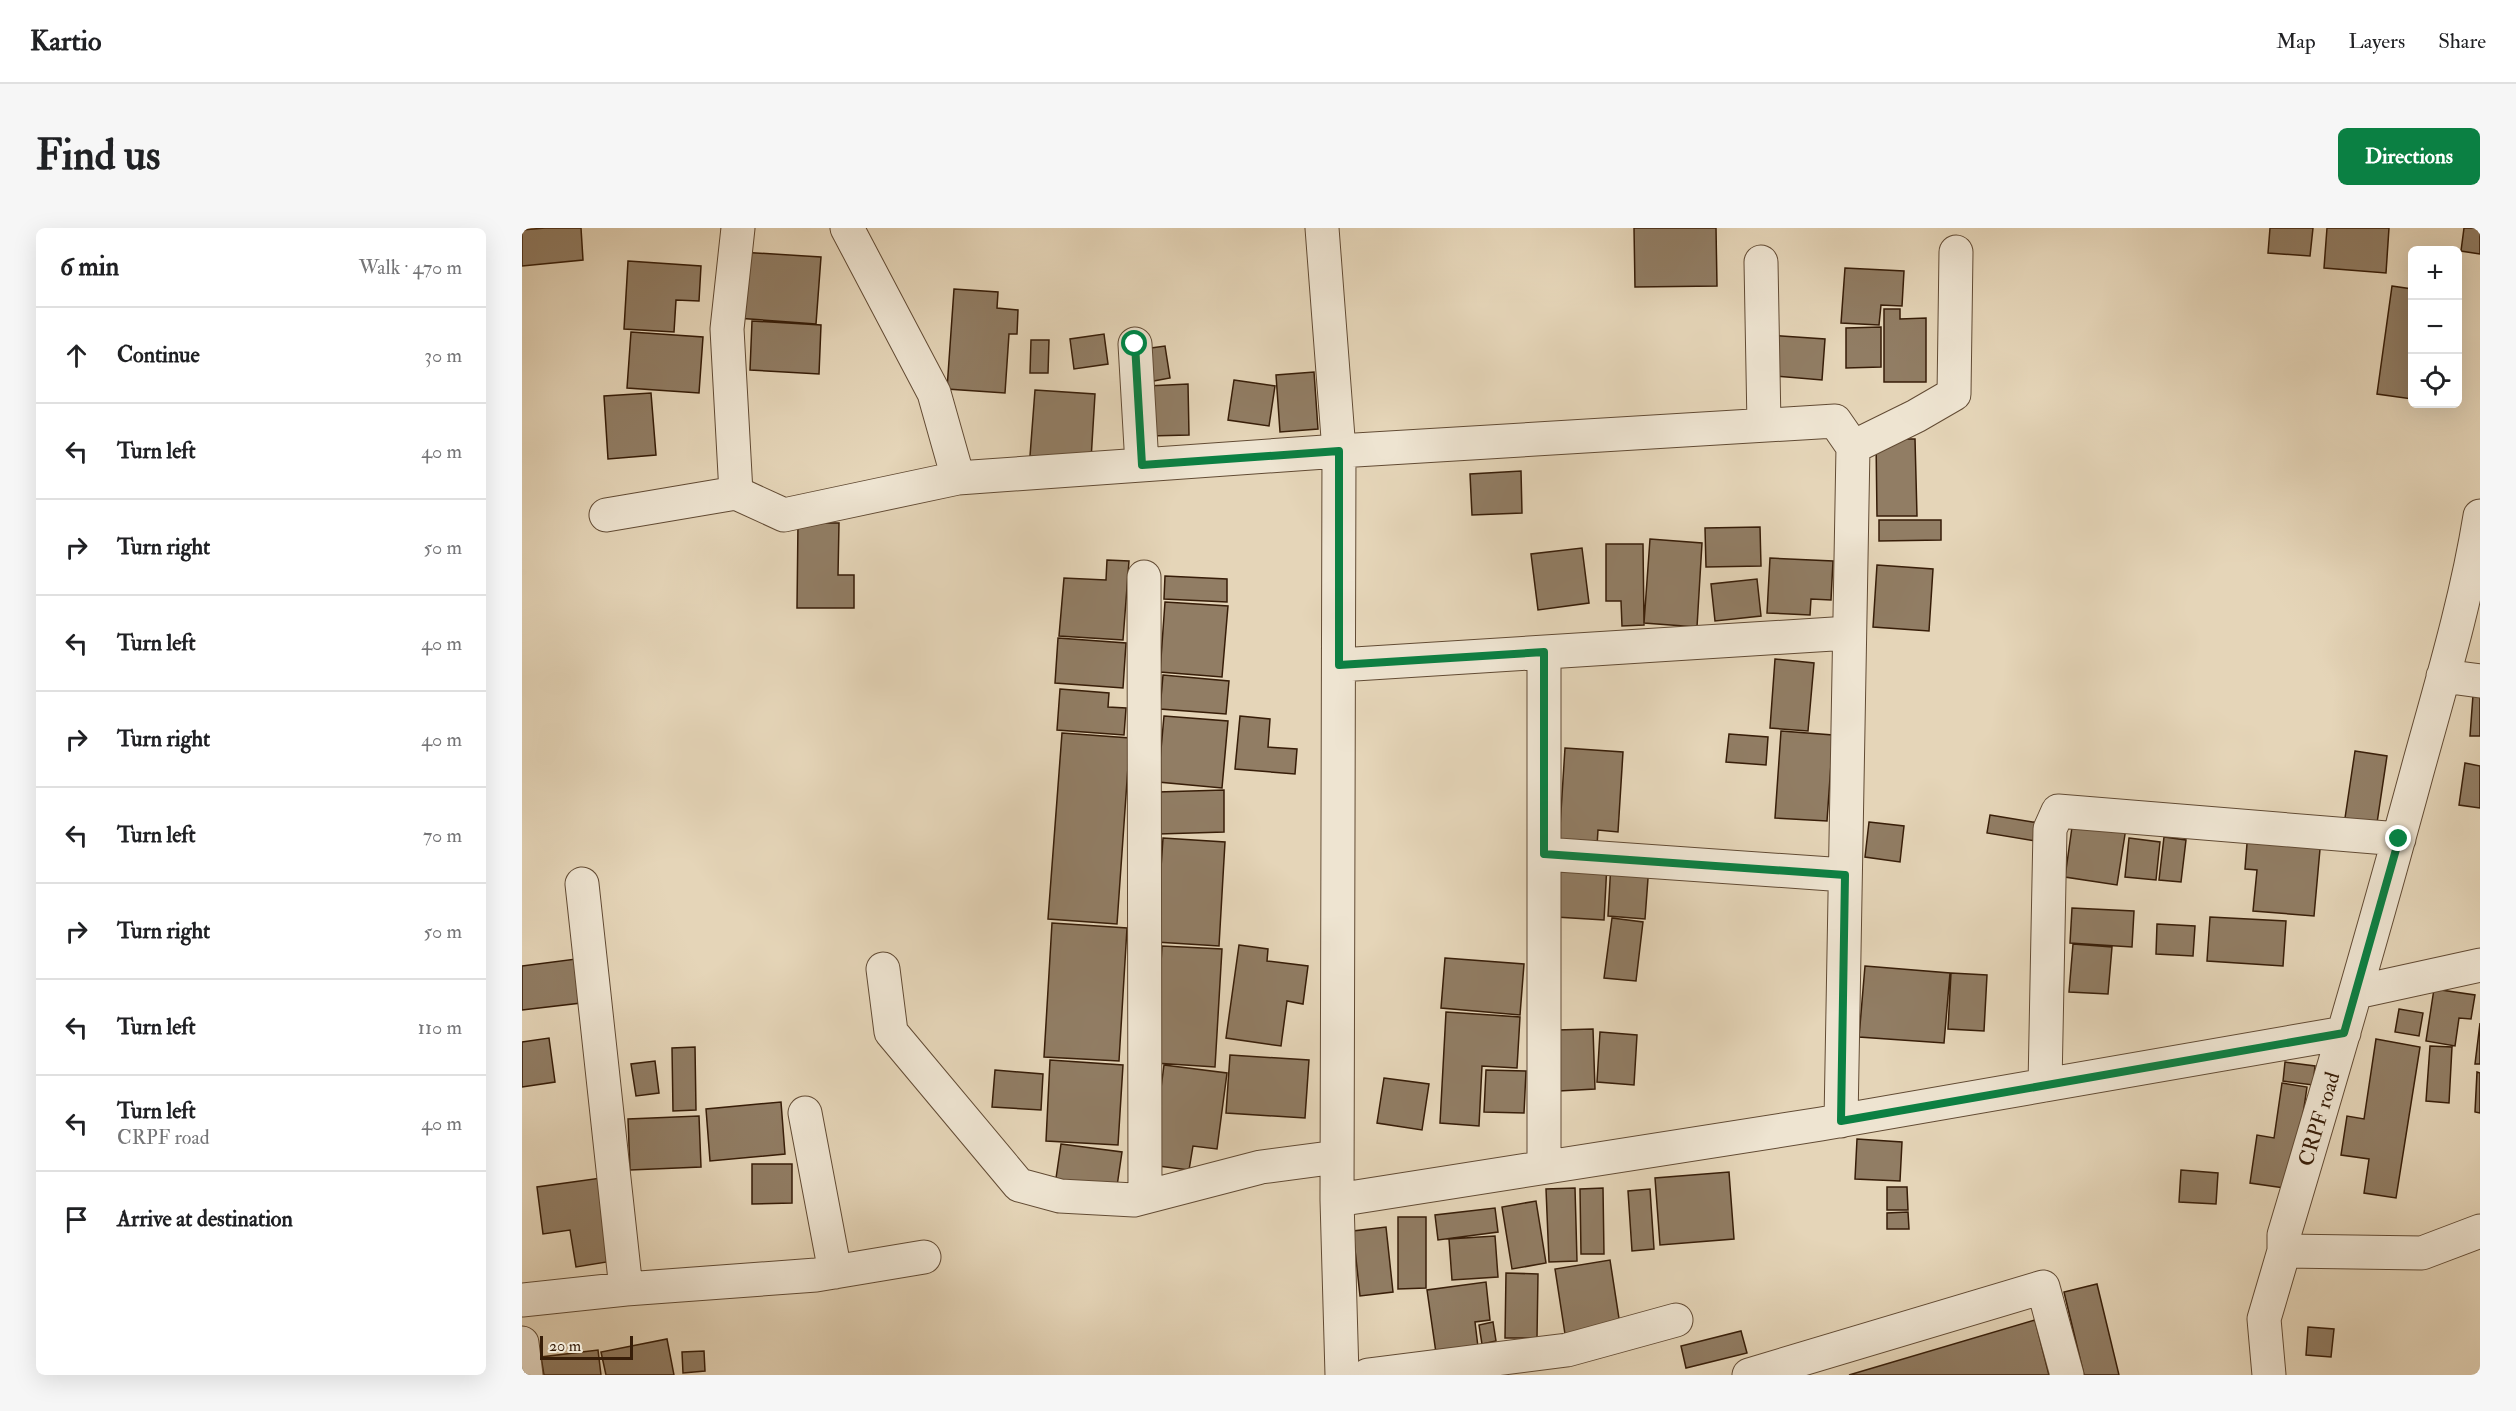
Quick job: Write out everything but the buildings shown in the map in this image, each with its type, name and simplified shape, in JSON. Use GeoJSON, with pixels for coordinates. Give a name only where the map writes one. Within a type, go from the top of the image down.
{"type":"FeatureCollection","features":[{"type":"Feature","properties":{"kind":"street"},"geometry":{"type":"LineString","coordinates":[[736,493],[727,329],[738,228]]}},
{"type":"Feature","properties":{"kind":"street"},"geometry":{"type":"LineString","coordinates":[[847,228],[934,393],[958,478]]}},
{"type":"Feature","properties":{"kind":"street"},"geometry":{"type":"LineString","coordinates":[[1322,228],[1339,451],[1337,1200],[1342,1375]]}},
{"type":"Feature","properties":{"kind":"street"},"geometry":{"type":"LineString","coordinates":[[1853,447],[1916,416],[1954,394],[1956,252]]}},
{"type":"Feature","properties":{"kind":"street"},"geometry":{"type":"LineString","coordinates":[[1761,262],[1764,425]]}},
{"type":"Feature","properties":{"kind":"street"},"geometry":{"type":"LineString","coordinates":[[1135,344],[1142,465]]}},
{"type":"Feature","properties":{"kind":"street"},"geometry":{"type":"LineString","coordinates":[[606,515],[736,493],[784,515],[958,478],[1339,451],[1835,421],[1853,447],[1841,1121]]}},
{"type":"Feature","properties":{"kind":"street","name":"CRPF road"},"geometry":{"type":"LineString","coordinates":[[2269,1375],[2264,1319],[2284,1251],[2284,1235],[2357,992],[2479,535]]}},
{"type":"Feature","properties":{"kind":"street"},"geometry":{"type":"LineString","coordinates":[[1144,577],[1145,1197]]}},
{"type":"Feature","properties":{"kind":"street"},"geometry":{"type":"LineString","coordinates":[[1339,665],[1849,633]]}},
{"type":"Feature","properties":{"kind":"street"},"geometry":{"type":"LineString","coordinates":[[1544,652],[1544,1167]]}},
{"type":"Feature","properties":{"kind":"street"},"geometry":{"type":"LineString","coordinates":[[2443,676],[2480,681]]}},
{"type":"Feature","properties":{"kind":"street"},"geometry":{"type":"LineString","coordinates":[[2045,1085],[2050,830],[2058,811],[2399,839]]}},
{"type":"Feature","properties":{"kind":"street"},"geometry":{"type":"LineString","coordinates":[[1544,854],[1845,875]]}},
{"type":"Feature","properties":{"kind":"street"},"geometry":{"type":"LineString","coordinates":[[582,884],[626,1289]]}},
{"type":"Feature","properties":{"kind":"street"},"geometry":{"type":"LineString","coordinates":[[2357,992],[2480,965]]}},
{"type":"Feature","properties":{"kind":"street"},"geometry":{"type":"LineString","coordinates":[[883,969],[891,1032],[1019,1185],[1060,1197],[1134,1200],[1262,1167],[1337,1157]]}},
{"type":"Feature","properties":{"kind":"street"},"geometry":{"type":"LineString","coordinates":[[1337,1200],[1841,1121],[2344,1033]]}},
{"type":"Feature","properties":{"kind":"street"},"geometry":{"type":"LineString","coordinates":[[805,1113],[835,1272]]}},
{"type":"Feature","properties":{"kind":"street"},"geometry":{"type":"LineString","coordinates":[[2284,1251],[2422,1252],[2480,1231]]}},
{"type":"Feature","properties":{"kind":"street"},"geometry":{"type":"LineString","coordinates":[[522,1300],[835,1272],[924,1257]]}},
{"type":"Feature","properties":{"kind":"street"},"geometry":{"type":"LineString","coordinates":[[1749,1375],[2043,1287],[2067,1375]]}},
{"type":"Feature","properties":{"kind":"street"},"geometry":{"type":"LineString","coordinates":[[1368,1375],[1567,1350],[1676,1320]]}},
{"type":"Feature","properties":{"kind":"street"},"geometry":{"type":"LineString","coordinates":[[522,1343],[526,1375]]}},
{"type":"Feature","properties":{"kind":"route"},"geometry":{"type":"LineString","coordinates":[[1135,344],[1142,465],[1339,451],[1339,665],[1544,652],[1544,854],[1845,875],[1841,1121],[2344,1033],[2399,839]]}}]}
